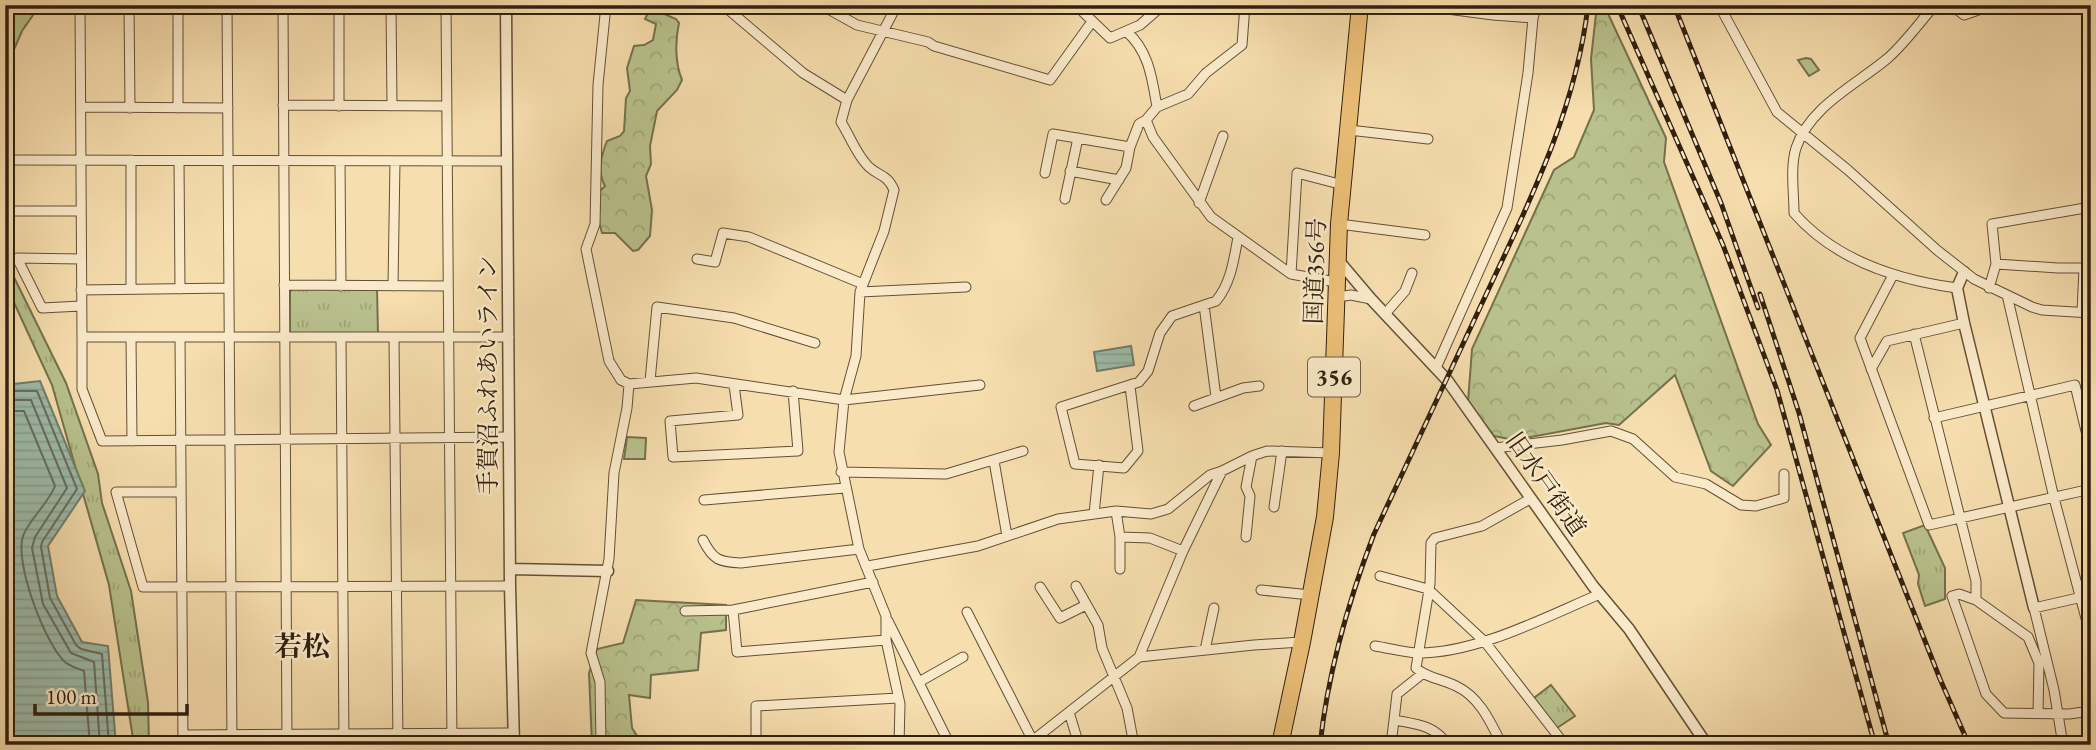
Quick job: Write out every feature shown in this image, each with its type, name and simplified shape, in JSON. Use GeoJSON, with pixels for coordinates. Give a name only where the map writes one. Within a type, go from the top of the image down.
{"type":"FeatureCollection","features":[{"type":"Feature","properties":{"kind":"highway","name":"国道356号"},"geometry":{"type":"LineString","coordinates":[[1280,745],[1325,517],[1331,453],[1339,224],[1360,5]]}},
{"type":"Feature","properties":{"kind":"street"},"geometry":{"type":"LineString","coordinates":[[80,5],[82,389],[102,441],[509,437]]}},
{"type":"Feature","properties":{"kind":"street"},"geometry":{"type":"LineString","coordinates":[[130,5],[130,108]]}},
{"type":"Feature","properties":{"kind":"street"},"geometry":{"type":"LineString","coordinates":[[178,5],[178,108]]}},
{"type":"Feature","properties":{"kind":"street"},"geometry":{"type":"LineString","coordinates":[[227,5],[232,740]]}},
{"type":"Feature","properties":{"kind":"street"},"geometry":{"type":"LineString","coordinates":[[283,5],[288,745]]}},
{"type":"Feature","properties":{"kind":"street"},"geometry":{"type":"LineString","coordinates":[[339,5],[339,106]]}},
{"type":"Feature","properties":{"kind":"street"},"geometry":{"type":"LineString","coordinates":[[391,5],[392,106]]}},
{"type":"Feature","properties":{"kind":"street"},"geometry":{"type":"LineString","coordinates":[[446,5],[452,745]]}},
{"type":"Feature","properties":{"kind":"street","name":"手賀沼ふれあいライン"},"geometry":{"type":"LineString","coordinates":[[506,5],[510,586],[514,745]]}},
{"type":"Feature","properties":{"kind":"street"},"geometry":{"type":"LineString","coordinates":[[606,5],[598,85],[595,224],[586,249],[609,361],[621,380],[629,384],[696,379],[844,400],[980,385]]}},
{"type":"Feature","properties":{"kind":"street"},"geometry":{"type":"LineString","coordinates":[[723,5],[803,73],[846,100]]}},
{"type":"Feature","properties":{"kind":"street"},"geometry":{"type":"LineString","coordinates":[[821,5],[857,25],[886,30],[1050,80],[1091,23]]}},
{"type":"Feature","properties":{"kind":"street"},"geometry":{"type":"LineString","coordinates":[[897,5],[886,30],[846,100],[841,122],[869,167],[885,176],[894,190],[884,231],[861,288],[856,356],[844,400],[839,452],[859,549],[886,616],[950,745]]}},
{"type":"Feature","properties":{"kind":"street"},"geometry":{"type":"LineString","coordinates":[[1084,5],[1083,12],[1091,23],[1110,38],[1140,25],[1163,5]]}},
{"type":"Feature","properties":{"kind":"street"},"geometry":{"type":"LineString","coordinates":[[1106,200],[1126,168],[1130,147],[1139,124],[1157,107],[1188,94],[1206,73],[1242,45],[1245,5]]}},
{"type":"Feature","properties":{"kind":"street"},"geometry":{"type":"LineString","coordinates":[[1417,5],[1533,18]]}},
{"type":"Feature","properties":{"kind":"street"},"geometry":{"type":"LineString","coordinates":[[1436,368],[1507,208],[1537,5]]}},
{"type":"Feature","properties":{"kind":"street"},"geometry":{"type":"LineString","coordinates":[[1719,5],[1777,112],[1964,272],[1989,288],[2042,310],[2086,313],[2087,268],[1996,264]]}},
{"type":"Feature","properties":{"kind":"street"},"geometry":{"type":"LineString","coordinates":[[1935,5],[1890,56],[1839,94],[1802,133],[1795,151],[1794,213],[1804,225],[1828,243],[1866,266],[1894,275],[1957,288]]}},
{"type":"Feature","properties":{"kind":"street"},"geometry":{"type":"LineString","coordinates":[[1951,5],[1964,15],[1993,5]]}},
{"type":"Feature","properties":{"kind":"street"},"geometry":{"type":"LineString","coordinates":[[1126,31],[1148,60],[1157,107]]}},
{"type":"Feature","properties":{"kind":"street"},"geometry":{"type":"LineString","coordinates":[[283,106],[447,106]]}},
{"type":"Feature","properties":{"kind":"street"},"geometry":{"type":"LineString","coordinates":[[81,107],[228,108]]}},
{"type":"Feature","properties":{"kind":"street"},"geometry":{"type":"LineString","coordinates":[[1146,120],[1153,137],[1211,217],[1291,274],[1351,295],[1371,299]]}},
{"type":"Feature","properties":{"kind":"street"},"geometry":{"type":"LineString","coordinates":[[1349,130],[1429,139]]}},
{"type":"Feature","properties":{"kind":"street"},"geometry":{"type":"LineString","coordinates":[[1045,173],[1053,134],[1130,147]]}},
{"type":"Feature","properties":{"kind":"street"},"geometry":{"type":"LineString","coordinates":[[1199,204],[1223,136]]}},
{"type":"Feature","properties":{"kind":"street"},"geometry":{"type":"LineString","coordinates":[[1065,199],[1077,138]]}},
{"type":"Feature","properties":{"kind":"street"},"geometry":{"type":"LineString","coordinates":[[5,160],[507,162]]}},
{"type":"Feature","properties":{"kind":"street"},"geometry":{"type":"LineString","coordinates":[[131,160],[131,289]]}},
{"type":"Feature","properties":{"kind":"street"},"geometry":{"type":"LineString","coordinates":[[178,161],[180,289]]}},
{"type":"Feature","properties":{"kind":"street"},"geometry":{"type":"LineString","coordinates":[[340,161],[341,286]]}},
{"type":"Feature","properties":{"kind":"street"},"geometry":{"type":"LineString","coordinates":[[393,286],[395,161]]}},
{"type":"Feature","properties":{"kind":"street"},"geometry":{"type":"LineString","coordinates":[[1070,171],[1119,180]]}},
{"type":"Feature","properties":{"kind":"street"},"geometry":{"type":"LineString","coordinates":[[1291,274],[1297,173],[1343,185]]}},
{"type":"Feature","properties":{"kind":"street"},"geometry":{"type":"LineString","coordinates":[[1989,288],[1996,264],[1992,224],[2091,207]]}},
{"type":"Feature","properties":{"kind":"street"},"geometry":{"type":"LineString","coordinates":[[5,211],[81,211]]}},
{"type":"Feature","properties":{"kind":"street"},"geometry":{"type":"LineString","coordinates":[[1339,224],[1424,235]]}},
{"type":"Feature","properties":{"kind":"street"},"geometry":{"type":"LineString","coordinates":[[697,259],[715,262],[723,233],[749,237],[861,288],[966,287]]}},
{"type":"Feature","properties":{"kind":"street"},"geometry":{"type":"LineString","coordinates":[[1129,386],[1138,451],[1124,468],[1075,464],[1061,407],[1139,382],[1148,371],[1160,333],[1172,316],[1216,301],[1225,288],[1238,237]]}},
{"type":"Feature","properties":{"kind":"street"},"geometry":{"type":"LineString","coordinates":[[81,259],[17,258],[42,308],[82,306]]}},
{"type":"Feature","properties":{"kind":"street","name":"旧水戸街道"},"geometry":{"type":"LineString","coordinates":[[1337,258],[1371,299],[1436,368],[1600,594],[1629,629],[1707,745]]}},
{"type":"Feature","properties":{"kind":"street"},"geometry":{"type":"LineString","coordinates":[[1964,272],[1957,288],[2059,714],[2063,745]]}},
{"type":"Feature","properties":{"kind":"street"},"geometry":{"type":"LineString","coordinates":[[1385,314],[1405,291],[1412,273]]}},
{"type":"Feature","properties":{"kind":"street"},"geometry":{"type":"LineString","coordinates":[[1894,275],[1860,338],[1929,525],[2091,489]]}},
{"type":"Feature","properties":{"kind":"street"},"geometry":{"type":"LineString","coordinates":[[284,285],[448,286]]}},
{"type":"Feature","properties":{"kind":"street"},"geometry":{"type":"LineString","coordinates":[[81,290],[229,288]]}},
{"type":"Feature","properties":{"kind":"street"},"geometry":{"type":"LineString","coordinates":[[2007,295],[2054,498],[2086,596],[2091,637]]}},
{"type":"Feature","properties":{"kind":"street"},"geometry":{"type":"LineString","coordinates":[[1203,305],[1216,397]]}},
{"type":"Feature","properties":{"kind":"street"},"geometry":{"type":"LineString","coordinates":[[650,382],[657,307],[734,318],[815,343]]}},
{"type":"Feature","properties":{"kind":"street"},"geometry":{"type":"LineString","coordinates":[[1871,369],[1887,341],[1965,323]]}},
{"type":"Feature","properties":{"kind":"street"},"geometry":{"type":"LineString","coordinates":[[1914,334],[1976,581],[1976,600]]}},
{"type":"Feature","properties":{"kind":"street"},"geometry":{"type":"LineString","coordinates":[[82,337],[509,337]]}},
{"type":"Feature","properties":{"kind":"street"},"geometry":{"type":"LineString","coordinates":[[131,337],[132,441]]}},
{"type":"Feature","properties":{"kind":"street"},"geometry":{"type":"LineString","coordinates":[[180,337],[183,740],[232,740],[287,734],[514,733]]}},
{"type":"Feature","properties":{"kind":"street"},"geometry":{"type":"LineString","coordinates":[[394,337],[398,745]]}},
{"type":"Feature","properties":{"kind":"street"},"geometry":{"type":"LineString","coordinates":[[341,338],[344,745]]}},
{"type":"Feature","properties":{"kind":"street"},"geometry":{"type":"LineString","coordinates":[[601,745],[600,682],[591,653],[608,571],[614,473],[629,384]]}},
{"type":"Feature","properties":{"kind":"street"},"geometry":{"type":"LineString","coordinates":[[734,385],[738,415],[670,421],[673,457],[798,451],[793,391]]}},
{"type":"Feature","properties":{"kind":"street"},"geometry":{"type":"LineString","coordinates":[[1934,418],[2074,385],[2091,452]]}},
{"type":"Feature","properties":{"kind":"street"},"geometry":{"type":"LineString","coordinates":[[1194,406],[1243,388],[1259,386]]}},
{"type":"Feature","properties":{"kind":"street"},"geometry":{"type":"LineString","coordinates":[[1495,448],[1611,431],[1642,445],[1675,477],[1706,484],[1734,502],[1747,506],[1784,498],[1784,474]]}},
{"type":"Feature","properties":{"kind":"street"},"geometry":{"type":"LineString","coordinates":[[841,472],[946,474],[1023,451]]}},
{"type":"Feature","properties":{"kind":"street"},"geometry":{"type":"LineString","coordinates":[[868,566],[978,545],[1058,519],[1116,511],[1151,514],[1168,509],[1210,475],[1267,451],[1331,453]]}},
{"type":"Feature","properties":{"kind":"street"},"geometry":{"type":"LineString","coordinates":[[1274,507],[1282,451]]}},
{"type":"Feature","properties":{"kind":"street"},"geometry":{"type":"LineString","coordinates":[[1246,537],[1250,496],[1246,487],[1252,456]]}},
{"type":"Feature","properties":{"kind":"street"},"geometry":{"type":"LineString","coordinates":[[994,461],[1007,536]]}},
{"type":"Feature","properties":{"kind":"street"},"geometry":{"type":"LineString","coordinates":[[1094,514],[1099,466]]}},
{"type":"Feature","properties":{"kind":"street"},"geometry":{"type":"LineString","coordinates":[[967,612],[1030,743],[1139,657],[1183,551],[1222,471]]}},
{"type":"Feature","properties":{"kind":"street"},"geometry":{"type":"LineString","coordinates":[[704,500],[845,488]]}},
{"type":"Feature","properties":{"kind":"street"},"geometry":{"type":"LineString","coordinates":[[181,492],[116,492],[143,587],[510,586]]}},
{"type":"Feature","properties":{"kind":"street"},"geometry":{"type":"LineString","coordinates":[[1502,745],[1478,703],[1458,686],[1422,674],[1416,668],[1417,653],[1434,538],[1482,526],[1530,499]]}},
{"type":"Feature","properties":{"kind":"street"},"geometry":{"type":"LineString","coordinates":[[1116,511],[1121,537],[1120,569]]}},
{"type":"Feature","properties":{"kind":"street"},"geometry":{"type":"LineString","coordinates":[[1121,537],[1150,538],[1183,551]]}},
{"type":"Feature","properties":{"kind":"street"},"geometry":{"type":"LineString","coordinates":[[703,540],[710,555],[724,562],[741,563],[859,549]]}},
{"type":"Feature","properties":{"kind":"street"},"geometry":{"type":"LineString","coordinates":[[511,569],[608,571]]}},
{"type":"Feature","properties":{"kind":"street"},"geometry":{"type":"LineString","coordinates":[[1380,576],[1428,590],[1485,642],[1566,745]]}},
{"type":"Feature","properties":{"kind":"street"},"geometry":{"type":"LineString","coordinates":[[685,611],[733,610],[873,582]]}},
{"type":"Feature","properties":{"kind":"street"},"geometry":{"type":"LineString","coordinates":[[1076,586],[1098,625],[1102,649],[1127,708],[1135,745]]}},
{"type":"Feature","properties":{"kind":"street"},"geometry":{"type":"LineString","coordinates":[[1040,587],[1060,618],[1086,605]]}},
{"type":"Feature","properties":{"kind":"street"},"geometry":{"type":"LineString","coordinates":[[1261,590],[1311,595]]}},
{"type":"Feature","properties":{"kind":"street"},"geometry":{"type":"LineString","coordinates":[[1375,646],[1417,653],[1460,649],[1485,642],[1600,594]]}},
{"type":"Feature","properties":{"kind":"street"},"geometry":{"type":"LineString","coordinates":[[2038,713],[2039,663],[2028,637],[1976,600],[1959,594],[1952,596],[1986,694],[2004,713],[2059,714],[2091,711]]}},
{"type":"Feature","properties":{"kind":"street"},"geometry":{"type":"LineString","coordinates":[[2034,608],[2086,596]]}},
{"type":"Feature","properties":{"kind":"street"},"geometry":{"type":"LineString","coordinates":[[1205,650],[1214,608]]}},
{"type":"Feature","properties":{"kind":"street"},"geometry":{"type":"LineString","coordinates":[[733,610],[737,652],[886,640]]}},
{"type":"Feature","properties":{"kind":"street"},"geometry":{"type":"LineString","coordinates":[[886,616],[886,640],[900,704],[899,745]]}},
{"type":"Feature","properties":{"kind":"street"},"geometry":{"type":"LineString","coordinates":[[1139,657],[1302,642]]}},
{"type":"Feature","properties":{"kind":"street"},"geometry":{"type":"LineString","coordinates":[[919,682],[963,657]]}},
{"type":"Feature","properties":{"kind":"street"},"geometry":{"type":"LineString","coordinates":[[1391,745],[1396,694],[1422,674]]}},
{"type":"Feature","properties":{"kind":"street"},"geometry":{"type":"LineString","coordinates":[[756,745],[756,706],[898,698]]}},
{"type":"Feature","properties":{"kind":"street"},"geometry":{"type":"LineString","coordinates":[[1069,712],[1079,745]]}},
{"type":"Feature","properties":{"kind":"street"},"geometry":{"type":"LineString","coordinates":[[1394,720],[1427,726],[1441,736],[1447,745]]}},
{"type":"Feature","properties":{"kind":"green space"},"geometry":{"type":"Polygon","coordinates":[[[5,5],[40,5],[22,31],[5,70],[5,5]]]}},
{"type":"Feature","properties":{"kind":"green space"},"geometry":{"type":"Polygon","coordinates":[[[1597,5],[1604,5],[1666,138],[1664,162],[1758,424],[1771,445],[1733,486],[1711,471],[1675,375],[1619,425],[1606,423],[1514,440],[1494,436],[1468,402],[1472,349],[1554,170],[1574,157],[1594,110],[1591,59],[1597,5]]]}},
{"type":"Feature","properties":{"kind":"green space"},"geometry":{"type":"Polygon","coordinates":[[[655,10],[679,23],[676,52],[682,80],[677,90],[657,111],[650,146],[651,164],[646,176],[652,210],[650,236],[638,250],[633,251],[615,233],[602,233],[599,222],[600,191],[605,186],[601,164],[607,141],[620,136],[624,131],[626,98],[630,91],[627,68],[634,46],[653,40],[656,24],[645,19],[648,13],[655,10]]]}},
{"type":"Feature","properties":{"kind":"green space"},"geometry":{"type":"Polygon","coordinates":[[[1811,59],[1819,70],[1809,76],[1798,60],[1811,59]]]}},
{"type":"Feature","properties":{"kind":"green space"},"geometry":{"type":"Polygon","coordinates":[[[5,259],[66,383],[98,474],[102,503],[131,591],[148,702],[149,745],[134,745],[109,585],[52,385],[5,283],[5,259]]]}},
{"type":"Feature","properties":{"kind":"green space"},"geometry":{"type":"Polygon","coordinates":[[[293,288],[377,288],[378,334],[290,335],[290,292],[293,288]]]}},
{"type":"Feature","properties":{"kind":"green space"},"geometry":{"type":"Polygon","coordinates":[[[627,437],[646,438],[645,459],[624,459],[627,437]]]}},
{"type":"Feature","properties":{"kind":"green space"},"geometry":{"type":"Polygon","coordinates":[[[1925,525],[1945,568],[1945,599],[1925,606],[1918,584],[1919,575],[1903,533],[1925,525]]]}},
{"type":"Feature","properties":{"kind":"green space"},"geometry":{"type":"Polygon","coordinates":[[[636,600],[726,605],[726,630],[701,633],[698,670],[651,675],[650,698],[629,695],[632,728],[643,745],[592,745],[589,673],[597,649],[623,643],[636,600]]]}},
{"type":"Feature","properties":{"kind":"green space"},"geometry":{"type":"Polygon","coordinates":[[[1551,685],[1575,716],[1557,728],[1534,698],[1551,685]]]}},
{"type":"Feature","properties":{"kind":"green space"},"geometry":{"type":"Polygon","coordinates":[[[346,735],[395,736],[395,745],[346,745],[346,735]]]}},
{"type":"Feature","properties":{"kind":"water"},"geometry":{"type":"Polygon","coordinates":[[[1131,346],[1134,365],[1097,371],[1094,352],[1131,346]]]}},
{"type":"Feature","properties":{"kind":"water"},"geometry":{"type":"Polygon","coordinates":[[[40,381],[85,491],[48,546],[57,596],[82,642],[108,646],[116,745],[5,745],[5,385],[40,381]]]}},
{"type":"Feature","properties":{"kind":"railway"},"geometry":{"type":"LineString","coordinates":[[1320,745],[1334,664],[1348,611],[1374,534],[1537,183],[1564,113],[1574,78],[1588,5]]}},
{"type":"Feature","properties":{"kind":"railway"},"geometry":{"type":"LineString","coordinates":[[1617,5],[1723,245],[1777,390],[1875,745]]}},
{"type":"Feature","properties":{"kind":"railway"},"geometry":{"type":"LineString","coordinates":[[1638,5],[1721,203],[1758,308]]}},
{"type":"Feature","properties":{"kind":"railway"},"geometry":{"type":"LineString","coordinates":[[1674,5],[1940,679],[1969,745]]}},
{"type":"Feature","properties":{"kind":"railway"},"geometry":{"type":"LineString","coordinates":[[1760,294],[1799,413],[1889,745]]}},
{"type":"Feature","properties":{"kind":"district","name":"若松"},"geometry":{"type":"Point","coordinates":[302,646]}}]}
